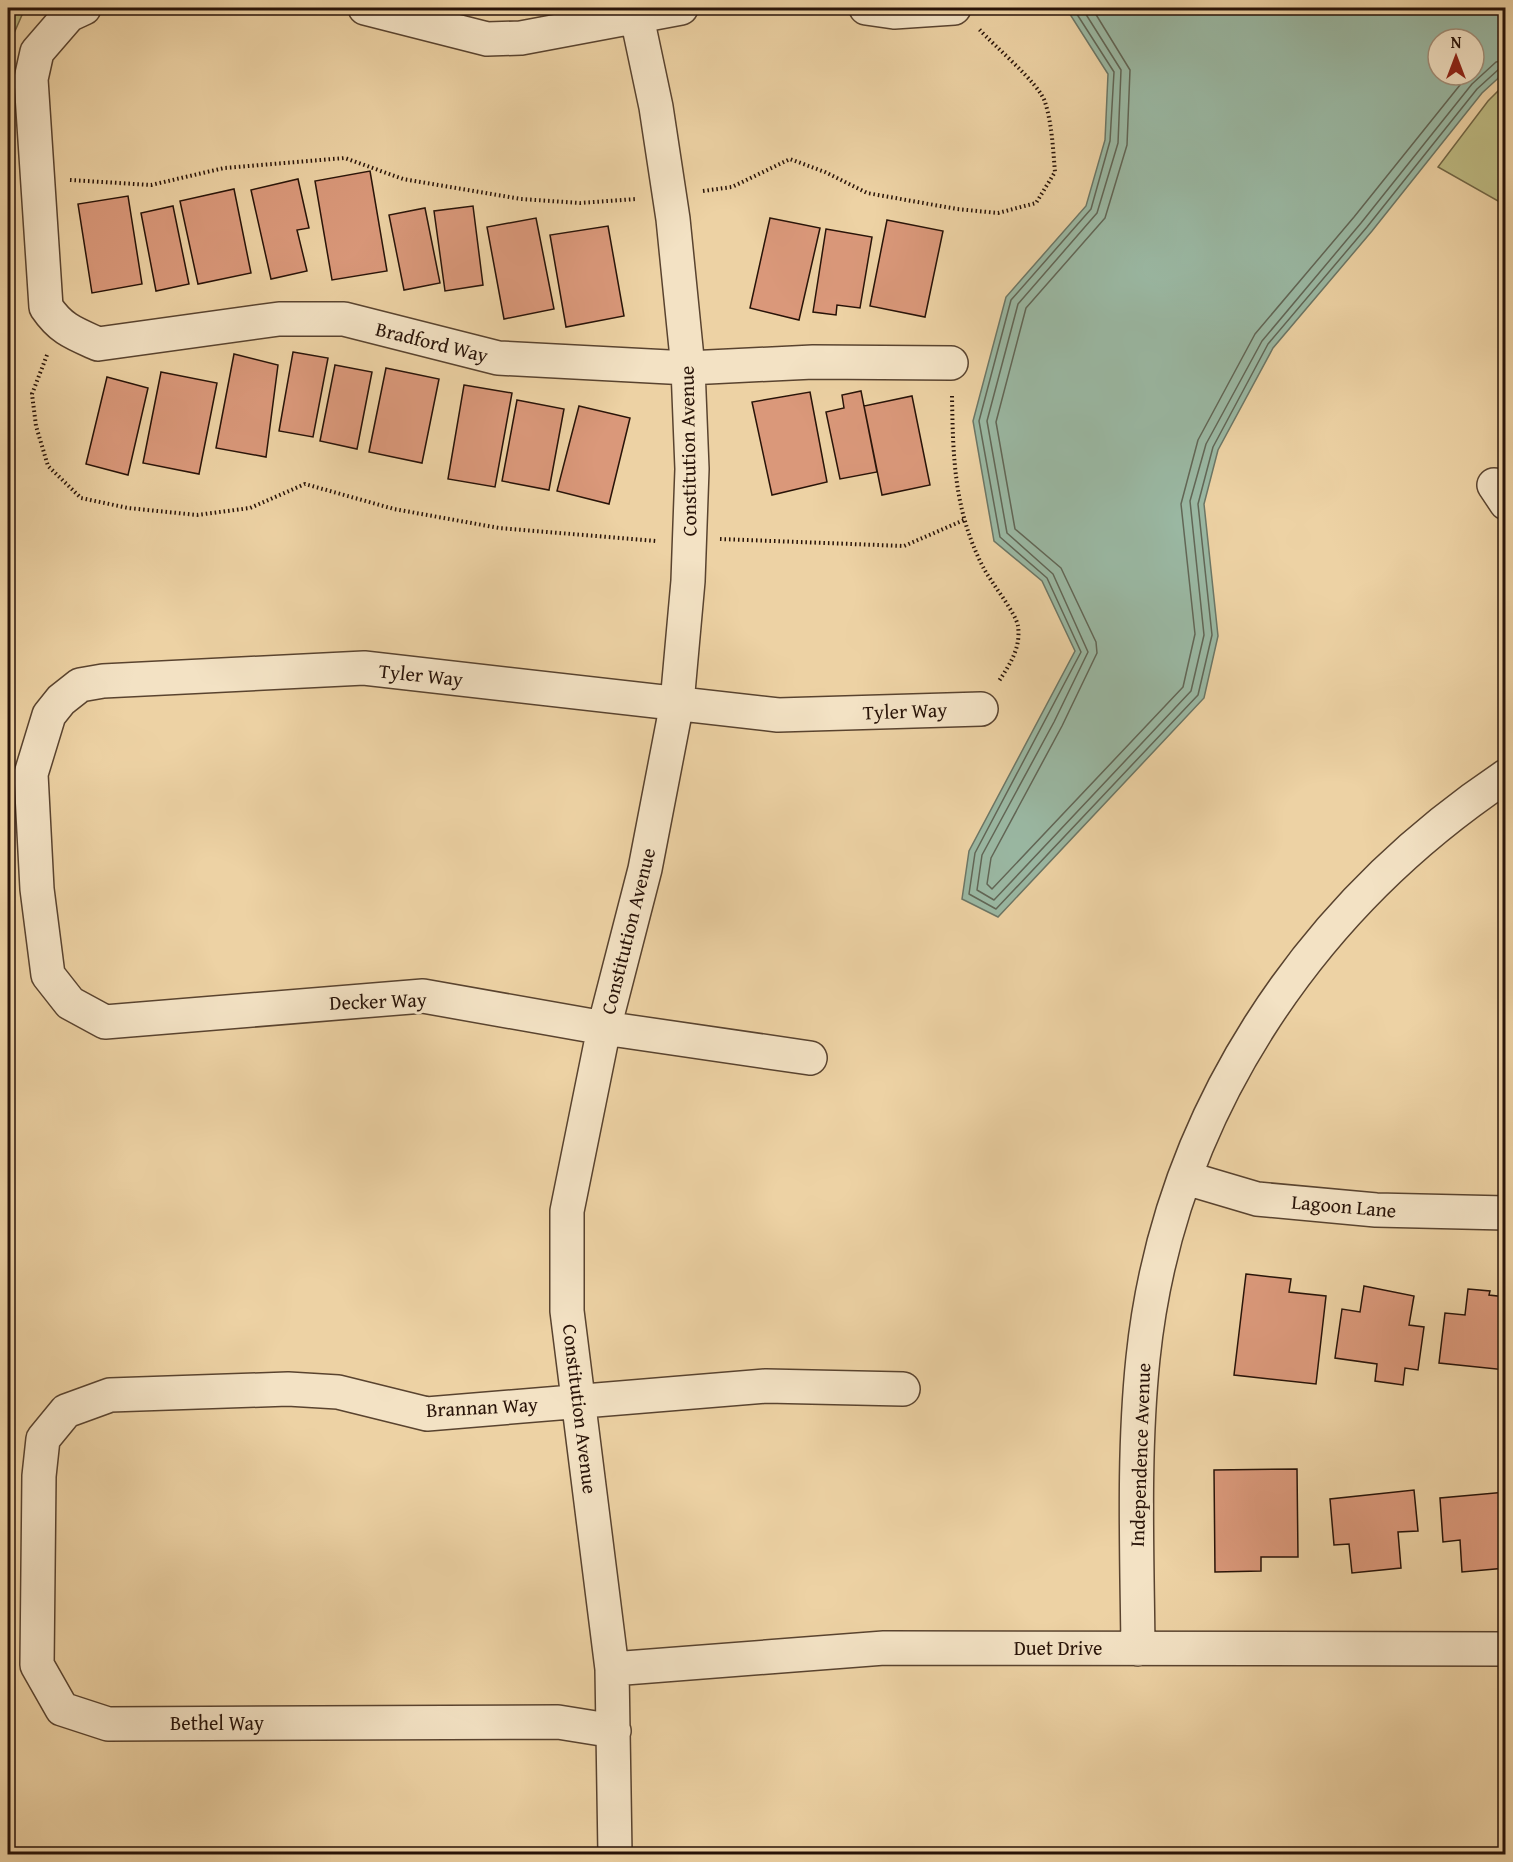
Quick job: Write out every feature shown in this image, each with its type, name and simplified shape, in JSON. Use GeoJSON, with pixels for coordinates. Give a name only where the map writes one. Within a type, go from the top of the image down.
{"type":"FeatureCollection","features":[{"type":"Feature","properties":{"kind":"street","name":"Bradford Way"},"geometry":{"type":"LineString","coordinates":[[84,8],[69,15],[37,52],[31,79],[46,307],[59,326],[98,344],[279,319],[344,319],[498,358],[688,368],[813,362],[951,363]]}},
{"type":"Feature","properties":{"kind":"street"},"geometry":{"type":"LineString","coordinates":[[365,8],[487,39],[521,38],[636,12],[681,8]]}},
{"type":"Feature","properties":{"kind":"street"},"geometry":{"type":"LineString","coordinates":[[866,8],[964,16]]}},
{"type":"Feature","properties":{"kind":"street","name":"Constitution Avenue"},"geometry":{"type":"LineString","coordinates":[[615,1854],[612,1669],[567,1311],[567,1211],[575,1161],[604,1028],[645,869],[677,703],[692,469],[688,368],[670,196],[656,107],[636,12]]}},
{"type":"Feature","properties":{"kind":"street","name":"Tyler Way"},"geometry":{"type":"LineString","coordinates":[[37,889],[31,774],[50,715],[61,700],[80,686],[103,681],[364,668],[778,715],[981,709]]}},
{"type":"Feature","properties":{"kind":"street","name":"Independence Avenue"},"geometry":{"type":"LineString","coordinates":[[1138,1649],[1137,1461],[1143,1355],[1158,1271],[1198,1143],[1229,1079],[1268,1011],[1294,975],[1354,902],[1472,799],[1506,776]]}},
{"type":"Feature","properties":{"kind":"street","name":"Decker Way"},"geometry":{"type":"LineString","coordinates":[[37,889],[48,975],[69,1004],[105,1022],[423,996],[604,1028],[810,1058]]}},
{"type":"Feature","properties":{"kind":"street","name":"Lagoon Lane"},"geometry":{"type":"LineString","coordinates":[[1186,1178],[1257,1199],[1376,1210],[1506,1213]]}},
{"type":"Feature","properties":{"kind":"street","name":"Brannan Way"},"geometry":{"type":"LineString","coordinates":[[39,1476],[44,1439],[66,1411],[110,1395],[288,1389],[338,1392],[427,1414],[766,1386],[903,1389]]}},
{"type":"Feature","properties":{"kind":"street","name":"Bethel Way"},"geometry":{"type":"LineString","coordinates":[[39,1476],[37,1665],[62,1710],[108,1724],[558,1722],[614,1731]]}},
{"type":"Feature","properties":{"kind":"street","name":"Duet Drive"},"geometry":{"type":"LineString","coordinates":[[612,1669],[884,1648],[1506,1649]]}},
{"type":"Feature","properties":{"kind":"path"},"geometry":{"type":"LineString","coordinates":[[38,190],[66,180],[151,185],[224,168],[345,158],[403,179],[521,199],[580,203],[670,196],[732,187],[790,159],[825,172],[867,192],[957,209],[998,213],[1036,203],[1056,172],[1044,100],[1026,75],[1005,58],[964,16]]}},
{"type":"Feature","properties":{"kind":"path"},"geometry":{"type":"LineString","coordinates":[[70,332],[48,352],[32,394],[36,426],[48,466],[81,498],[128,508],[197,515],[250,508],[305,484],[394,509],[499,528],[652,542],[728,539],[904,546],[964,520]]}},
{"type":"Feature","properties":{"kind":"path"},"geometry":{"type":"LineString","coordinates":[[951,363],[955,485],[964,520],[982,566],[1018,625],[1016,653],[981,709]]}},
{"type":"Feature","properties":{"kind":"shaded area"},"geometry":{"type":"Polygon","coordinates":[[[8,8],[31,8],[22,15],[8,47],[8,8]]]}},
{"type":"Feature","properties":{"kind":"shaded area"},"geometry":{"type":"Polygon","coordinates":[[[1505,84],[1505,205],[1438,167],[1488,101],[1505,84]]]}},
{"type":"Feature","properties":{"kind":"water"},"geometry":{"type":"Polygon","coordinates":[[[1066,8],[1505,8],[1505,72],[1482,93],[1372,231],[1273,348],[1218,450],[1204,504],[1218,636],[1204,698],[998,917],[962,899],[969,851],[1075,651],[1042,581],[994,541],[973,421],[1006,297],[1086,206],[1105,140],[1108,74],[1066,8]]]}},
{"type":"Feature","properties":{"kind":"building"},"geometry":{"type":"Polygon","coordinates":[[[370,171],[387,271],[332,280],[315,181],[370,171]]]}},
{"type":"Feature","properties":{"kind":"building"},"geometry":{"type":"Polygon","coordinates":[[[298,179],[309,228],[297,230],[307,271],[271,279],[251,190],[298,179]]]}},
{"type":"Feature","properties":{"kind":"building"},"geometry":{"type":"Polygon","coordinates":[[[234,189],[251,273],[198,284],[180,201],[234,189]]]}},
{"type":"Feature","properties":{"kind":"building"},"geometry":{"type":"Polygon","coordinates":[[[128,196],[142,284],[92,293],[78,204],[128,196]]]}},
{"type":"Feature","properties":{"kind":"building"},"geometry":{"type":"Polygon","coordinates":[[[173,206],[189,284],[156,291],[141,213],[173,206]]]}},
{"type":"Feature","properties":{"kind":"building"},"geometry":{"type":"Polygon","coordinates":[[[473,206],[483,285],[445,291],[434,211],[473,206]]]}},
{"type":"Feature","properties":{"kind":"building"},"geometry":{"type":"Polygon","coordinates":[[[425,208],[440,283],[404,290],[389,215],[425,208]]]}},
{"type":"Feature","properties":{"kind":"building"},"geometry":{"type":"Polygon","coordinates":[[[536,218],[554,309],[504,319],[487,227],[536,218]]]}},
{"type":"Feature","properties":{"kind":"building"},"geometry":{"type":"Polygon","coordinates":[[[770,218],[820,228],[799,320],[750,308],[770,218]]]}},
{"type":"Feature","properties":{"kind":"building"},"geometry":{"type":"Polygon","coordinates":[[[887,220],[943,231],[925,317],[870,306],[887,220]]]}},
{"type":"Feature","properties":{"kind":"building"},"geometry":{"type":"Polygon","coordinates":[[[608,226],[624,316],[566,327],[550,235],[608,226]]]}},
{"type":"Feature","properties":{"kind":"building"},"geometry":{"type":"Polygon","coordinates":[[[826,229],[872,237],[860,308],[837,305],[836,315],[813,312],[826,229]]]}},
{"type":"Feature","properties":{"kind":"building"},"geometry":{"type":"Polygon","coordinates":[[[293,352],[328,358],[313,437],[279,431],[293,352]]]}},
{"type":"Feature","properties":{"kind":"building"},"geometry":{"type":"Polygon","coordinates":[[[234,354],[278,365],[266,457],[216,448],[234,354]]]}},
{"type":"Feature","properties":{"kind":"building"},"geometry":{"type":"Polygon","coordinates":[[[335,365],[372,372],[357,449],[320,441],[335,365]]]}},
{"type":"Feature","properties":{"kind":"building"},"geometry":{"type":"Polygon","coordinates":[[[386,368],[439,379],[422,463],[369,452],[386,368]]]}},
{"type":"Feature","properties":{"kind":"building"},"geometry":{"type":"Polygon","coordinates":[[[161,372],[217,383],[199,474],[143,463],[161,372]]]}},
{"type":"Feature","properties":{"kind":"building"},"geometry":{"type":"Polygon","coordinates":[[[107,377],[148,388],[128,475],[86,464],[107,377]]]}},
{"type":"Feature","properties":{"kind":"building"},"geometry":{"type":"Polygon","coordinates":[[[464,385],[512,393],[495,487],[448,479],[464,385]]]}},
{"type":"Feature","properties":{"kind":"building"},"geometry":{"type":"Polygon","coordinates":[[[861,391],[877,472],[840,479],[826,412],[844,408],[842,395],[861,391]]]}},
{"type":"Feature","properties":{"kind":"building"},"geometry":{"type":"Polygon","coordinates":[[[810,392],[827,482],[772,495],[752,402],[810,392]]]}},
{"type":"Feature","properties":{"kind":"building"},"geometry":{"type":"Polygon","coordinates":[[[912,396],[930,485],[882,495],[864,406],[912,396]]]}},
{"type":"Feature","properties":{"kind":"building"},"geometry":{"type":"Polygon","coordinates":[[[517,400],[564,409],[549,490],[502,481],[517,400]]]}},
{"type":"Feature","properties":{"kind":"building"},"geometry":{"type":"Polygon","coordinates":[[[579,406],[630,418],[609,504],[557,491],[579,406]]]}},
{"type":"Feature","properties":{"kind":"building"},"geometry":{"type":"Polygon","coordinates":[[[1246,1274],[1291,1279],[1289,1292],[1326,1296],[1316,1384],[1234,1375],[1246,1274]]]}},
{"type":"Feature","properties":{"kind":"building"},"geometry":{"type":"Polygon","coordinates":[[[1364,1286],[1414,1296],[1409,1325],[1424,1327],[1418,1370],[1405,1368],[1403,1385],[1375,1381],[1377,1364],[1335,1358],[1342,1309],[1360,1312],[1364,1286]]]}},
{"type":"Feature","properties":{"kind":"building"},"geometry":{"type":"Polygon","coordinates":[[[1468,1289],[1490,1291],[1489,1295],[1506,1297],[1506,1370],[1439,1363],[1445,1313],[1465,1315],[1468,1289]]]}},
{"type":"Feature","properties":{"kind":"building"},"geometry":{"type":"Polygon","coordinates":[[[1297,1469],[1298,1557],[1261,1557],[1261,1571],[1215,1572],[1214,1470],[1297,1469]]]}},
{"type":"Feature","properties":{"kind":"building"},"geometry":{"type":"Polygon","coordinates":[[[1414,1490],[1418,1531],[1398,1532],[1401,1568],[1352,1573],[1349,1544],[1334,1545],[1330,1499],[1414,1490]]]}},
{"type":"Feature","properties":{"kind":"building"},"geometry":{"type":"Polygon","coordinates":[[[1506,1492],[1506,1568],[1462,1572],[1460,1540],[1443,1542],[1440,1498],[1506,1492]]]}}]}
